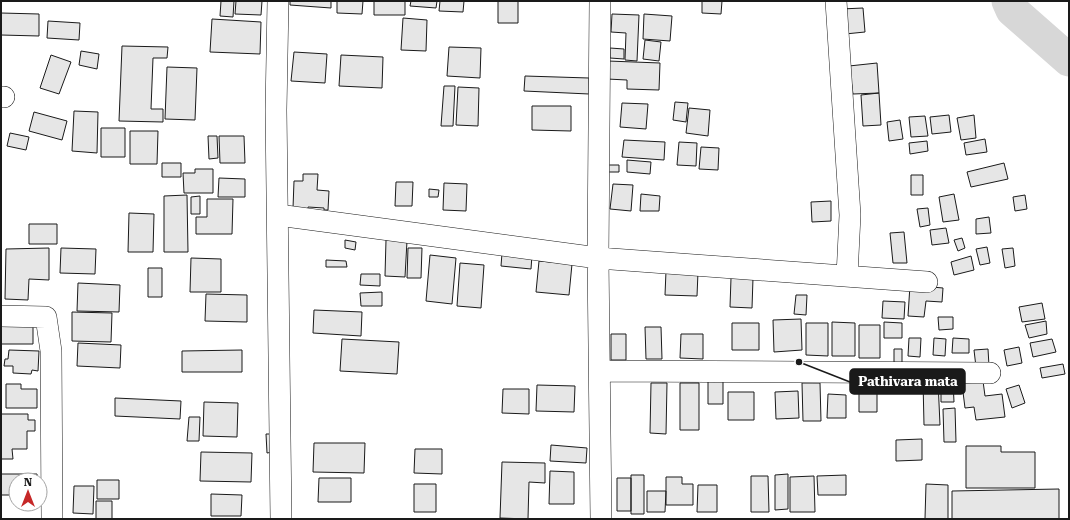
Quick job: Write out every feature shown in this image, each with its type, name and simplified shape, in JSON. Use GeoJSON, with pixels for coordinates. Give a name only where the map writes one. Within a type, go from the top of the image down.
{"type":"FeatureCollection","features":[{"type":"Feature","properties":{"kind":"street"},"geometry":{"type":"LineString","coordinates":[[278,1],[276,110],[281,519]]}},
{"type":"Feature","properties":{"kind":"street"},"geometry":{"type":"LineString","coordinates":[[600,1],[598,258],[601,519]]}},
{"type":"Feature","properties":{"kind":"street"},"geometry":{"type":"LineString","coordinates":[[836,1],[850,215],[847,276]]}},
{"type":"Feature","properties":{"kind":"street"},"geometry":{"type":"LineString","coordinates":[[278,215],[598,258],[927,282]]}},
{"type":"Feature","properties":{"kind":"street"},"geometry":{"type":"LineString","coordinates":[[1,316],[46,317],[51,351],[52,519]]}},
{"type":"Feature","properties":{"kind":"street"},"geometry":{"type":"LineString","coordinates":[[600,371],[990,374]]}},
{"type":"Feature","properties":{"kind":"building"},"geometry":{"type":"Polygon","coordinates":[[[221,1],[234,1],[233,17],[220,16],[221,1]]]}},
{"type":"Feature","properties":{"kind":"building"},"geometry":{"type":"Polygon","coordinates":[[[236,1],[262,1],[261,15],[235,14],[236,1]]]}},
{"type":"Feature","properties":{"kind":"building"},"geometry":{"type":"Polygon","coordinates":[[[290,1],[331,1],[331,8],[290,5],[290,1]]]}},
{"type":"Feature","properties":{"kind":"building"},"geometry":{"type":"Polygon","coordinates":[[[337,1],[363,1],[362,14],[337,13],[337,1]]]}},
{"type":"Feature","properties":{"kind":"building"},"geometry":{"type":"Polygon","coordinates":[[[374,1],[405,1],[405,15],[374,15],[374,1]]]}},
{"type":"Feature","properties":{"kind":"building"},"geometry":{"type":"Polygon","coordinates":[[[411,1],[437,1],[436,8],[410,6],[411,1]]]}},
{"type":"Feature","properties":{"kind":"building"},"geometry":{"type":"Polygon","coordinates":[[[440,1],[464,1],[463,12],[439,11],[440,1]]]}},
{"type":"Feature","properties":{"kind":"building"},"geometry":{"type":"Polygon","coordinates":[[[498,1],[518,1],[518,23],[498,23],[498,1]]]}},
{"type":"Feature","properties":{"kind":"building"},"geometry":{"type":"Polygon","coordinates":[[[702,1],[722,1],[721,14],[702,13],[702,1]]]}},
{"type":"Feature","properties":{"kind":"building"},"geometry":{"type":"Polygon","coordinates":[[[863,8],[865,32],[845,34],[841,9],[863,8]]]}},
{"type":"Feature","properties":{"kind":"building"},"geometry":{"type":"Polygon","coordinates":[[[1,13],[39,14],[39,36],[1,35],[1,13]]]}},
{"type":"Feature","properties":{"kind":"building"},"geometry":{"type":"Polygon","coordinates":[[[612,14],[639,15],[637,61],[625,60],[626,33],[611,32],[612,14]]]}},
{"type":"Feature","properties":{"kind":"building"},"geometry":{"type":"Polygon","coordinates":[[[644,14],[672,16],[670,41],[643,39],[644,14]]]}},
{"type":"Feature","properties":{"kind":"building"},"geometry":{"type":"Polygon","coordinates":[[[403,18],[427,20],[426,51],[401,50],[403,18]]]}},
{"type":"Feature","properties":{"kind":"building"},"geometry":{"type":"Polygon","coordinates":[[[212,19],[261,22],[260,54],[210,52],[212,19]]]}},
{"type":"Feature","properties":{"kind":"building"},"geometry":{"type":"Polygon","coordinates":[[[48,21],[80,23],[79,40],[47,38],[48,21]]]}},
{"type":"Feature","properties":{"kind":"building"},"geometry":{"type":"Polygon","coordinates":[[[645,40],[661,42],[659,61],[643,59],[645,40]]]}},
{"type":"Feature","properties":{"kind":"building"},"geometry":{"type":"Polygon","coordinates":[[[122,46],[168,47],[167,58],[153,58],[151,109],[163,109],[163,122],[119,121],[122,46]]]}},
{"type":"Feature","properties":{"kind":"building"},"geometry":{"type":"Polygon","coordinates":[[[449,47],[481,48],[480,78],[447,76],[449,47]]]}},
{"type":"Feature","properties":{"kind":"building"},"geometry":{"type":"Polygon","coordinates":[[[610,48],[624,49],[624,59],[610,58],[610,48]]]}},
{"type":"Feature","properties":{"kind":"building"},"geometry":{"type":"Polygon","coordinates":[[[81,51],[99,54],[97,69],[79,65],[81,51]]]}},
{"type":"Feature","properties":{"kind":"building"},"geometry":{"type":"Polygon","coordinates":[[[294,52],[327,54],[325,83],[291,81],[294,52]]]}},
{"type":"Feature","properties":{"kind":"building"},"geometry":{"type":"Polygon","coordinates":[[[51,55],[71,62],[59,94],[40,88],[51,55]]]}},
{"type":"Feature","properties":{"kind":"building"},"geometry":{"type":"Polygon","coordinates":[[[341,55],[383,57],[382,88],[339,86],[341,55]]]}},
{"type":"Feature","properties":{"kind":"building"},"geometry":{"type":"Polygon","coordinates":[[[608,61],[660,63],[659,90],[627,89],[627,80],[607,79],[608,61]]]}},
{"type":"Feature","properties":{"kind":"building"},"geometry":{"type":"Polygon","coordinates":[[[877,63],[879,93],[853,94],[849,66],[877,63]]]}},
{"type":"Feature","properties":{"kind":"building"},"geometry":{"type":"Polygon","coordinates":[[[167,67],[197,68],[195,120],[165,119],[167,67]]]}},
{"type":"Feature","properties":{"kind":"building"},"geometry":{"type":"Polygon","coordinates":[[[525,76],[589,78],[589,94],[524,91],[525,76]]]}},
{"type":"Feature","properties":{"kind":"building"},"geometry":{"type":"Polygon","coordinates":[[[444,86],[455,86],[453,126],[441,126],[444,86]]]}},
{"type":"Feature","properties":{"kind":"building"},"geometry":{"type":"Polygon","coordinates":[[[458,87],[479,88],[478,126],[456,125],[458,87]]]}},
{"type":"Feature","properties":{"kind":"building"},"geometry":{"type":"Polygon","coordinates":[[[879,93],[881,125],[863,126],[861,95],[879,93]]]}},
{"type":"Feature","properties":{"kind":"building"},"geometry":{"type":"Polygon","coordinates":[[[675,102],[688,103],[686,122],[673,120],[675,102]]]}},
{"type":"Feature","properties":{"kind":"building"},"geometry":{"type":"Polygon","coordinates":[[[622,103],[648,104],[646,129],[620,127],[622,103]]]}},
{"type":"Feature","properties":{"kind":"building"},"geometry":{"type":"Polygon","coordinates":[[[532,106],[571,106],[571,131],[532,130],[532,106]]]}},
{"type":"Feature","properties":{"kind":"building"},"geometry":{"type":"Polygon","coordinates":[[[689,108],[710,110],[708,136],[686,133],[689,108]]]}},
{"type":"Feature","properties":{"kind":"building"},"geometry":{"type":"Polygon","coordinates":[[[74,111],[98,112],[97,153],[72,151],[74,111]]]}},
{"type":"Feature","properties":{"kind":"building"},"geometry":{"type":"Polygon","coordinates":[[[34,112],[67,121],[62,140],[29,131],[34,112]]]}},
{"type":"Feature","properties":{"kind":"building"},"geometry":{"type":"Polygon","coordinates":[[[949,115],[951,132],[932,134],[930,117],[949,115]]]}},
{"type":"Feature","properties":{"kind":"building"},"geometry":{"type":"Polygon","coordinates":[[[974,115],[976,138],[961,140],[957,118],[974,115]]]}},
{"type":"Feature","properties":{"kind":"building"},"geometry":{"type":"Polygon","coordinates":[[[925,116],[928,136],[911,137],[909,117],[925,116]]]}},
{"type":"Feature","properties":{"kind":"building"},"geometry":{"type":"Polygon","coordinates":[[[900,120],[903,139],[889,141],[887,122],[900,120]]]}},
{"type":"Feature","properties":{"kind":"building"},"geometry":{"type":"Polygon","coordinates":[[[101,128],[125,128],[125,157],[101,157],[101,128]]]}},
{"type":"Feature","properties":{"kind":"building"},"geometry":{"type":"Polygon","coordinates":[[[130,131],[158,131],[157,164],[130,164],[130,131]]]}},
{"type":"Feature","properties":{"kind":"building"},"geometry":{"type":"Polygon","coordinates":[[[10,133],[29,137],[26,150],[7,146],[10,133]]]}},
{"type":"Feature","properties":{"kind":"building"},"geometry":{"type":"Polygon","coordinates":[[[208,136],[217,136],[218,158],[209,159],[208,136]]]}},
{"type":"Feature","properties":{"kind":"building"},"geometry":{"type":"Polygon","coordinates":[[[219,136],[244,136],[245,163],[220,163],[219,136]]]}},
{"type":"Feature","properties":{"kind":"building"},"geometry":{"type":"Polygon","coordinates":[[[985,139],[987,152],[966,155],[964,143],[985,139]]]}},
{"type":"Feature","properties":{"kind":"building"},"geometry":{"type":"Polygon","coordinates":[[[624,140],[665,142],[664,160],[622,157],[624,140]]]}},
{"type":"Feature","properties":{"kind":"building"},"geometry":{"type":"Polygon","coordinates":[[[927,141],[928,151],[910,154],[909,143],[927,141]]]}},
{"type":"Feature","properties":{"kind":"building"},"geometry":{"type":"Polygon","coordinates":[[[679,142],[697,143],[696,166],[677,165],[679,142]]]}},
{"type":"Feature","properties":{"kind":"building"},"geometry":{"type":"Polygon","coordinates":[[[701,147],[719,148],[718,170],[699,169],[701,147]]]}},
{"type":"Feature","properties":{"kind":"building"},"geometry":{"type":"Polygon","coordinates":[[[627,160],[651,162],[650,174],[627,172],[627,160]]]}},
{"type":"Feature","properties":{"kind":"building"},"geometry":{"type":"Polygon","coordinates":[[[162,163],[181,163],[181,177],[162,177],[162,163]]]}},
{"type":"Feature","properties":{"kind":"building"},"geometry":{"type":"Polygon","coordinates":[[[1004,163],[1008,179],[971,187],[967,172],[1004,163]]]}},
{"type":"Feature","properties":{"kind":"building"},"geometry":{"type":"Polygon","coordinates":[[[608,165],[619,165],[619,172],[608,172],[608,165]]]}},
{"type":"Feature","properties":{"kind":"building"},"geometry":{"type":"Polygon","coordinates":[[[195,169],[213,169],[213,193],[184,193],[183,173],[195,173],[195,169]]]}},
{"type":"Feature","properties":{"kind":"building"},"geometry":{"type":"Polygon","coordinates":[[[303,174],[318,174],[317,190],[329,191],[328,210],[324,210],[324,208],[308,207],[308,209],[293,208],[294,181],[303,181],[303,174]]]}},
{"type":"Feature","properties":{"kind":"building"},"geometry":{"type":"Polygon","coordinates":[[[911,175],[923,175],[923,195],[911,195],[911,175]]]}},
{"type":"Feature","properties":{"kind":"building"},"geometry":{"type":"Polygon","coordinates":[[[219,178],[245,179],[245,197],[218,197],[219,178]]]}},
{"type":"Feature","properties":{"kind":"building"},"geometry":{"type":"Polygon","coordinates":[[[396,182],[413,182],[412,206],[395,206],[396,182]]]}},
{"type":"Feature","properties":{"kind":"building"},"geometry":{"type":"Polygon","coordinates":[[[444,183],[467,184],[466,211],[443,210],[444,183]]]}},
{"type":"Feature","properties":{"kind":"building"},"geometry":{"type":"Polygon","coordinates":[[[613,184],[633,185],[631,211],[610,209],[613,184]]]}},
{"type":"Feature","properties":{"kind":"building"},"geometry":{"type":"Polygon","coordinates":[[[429,189],[439,190],[438,197],[429,197],[429,189]]]}},
{"type":"Feature","properties":{"kind":"building"},"geometry":{"type":"Polygon","coordinates":[[[641,194],[660,196],[659,211],[640,211],[641,194]]]}},
{"type":"Feature","properties":{"kind":"building"},"geometry":{"type":"Polygon","coordinates":[[[954,194],[959,220],[943,222],[939,197],[954,194]]]}},
{"type":"Feature","properties":{"kind":"building"},"geometry":{"type":"Polygon","coordinates":[[[187,195],[188,252],[164,252],[164,196],[187,195]]]}},
{"type":"Feature","properties":{"kind":"building"},"geometry":{"type":"Polygon","coordinates":[[[1025,195],[1027,209],[1015,211],[1013,197],[1025,195]]]}},
{"type":"Feature","properties":{"kind":"building"},"geometry":{"type":"Polygon","coordinates":[[[200,196],[200,214],[191,214],[191,197],[200,196]]]}},
{"type":"Feature","properties":{"kind":"building"},"geometry":{"type":"Polygon","coordinates":[[[207,199],[233,199],[232,234],[196,234],[196,217],[207,217],[207,199]]]}},
{"type":"Feature","properties":{"kind":"building"},"geometry":{"type":"Polygon","coordinates":[[[831,201],[831,221],[812,222],[811,202],[831,201]]]}},
{"type":"Feature","properties":{"kind":"building"},"geometry":{"type":"Polygon","coordinates":[[[928,208],[930,225],[920,227],[917,209],[928,208]]]}},
{"type":"Feature","properties":{"kind":"building"},"geometry":{"type":"Polygon","coordinates":[[[129,213],[154,214],[153,252],[128,252],[129,213]]]}},
{"type":"Feature","properties":{"kind":"building"},"geometry":{"type":"Polygon","coordinates":[[[989,217],[991,233],[976,234],[976,219],[989,217]]]}},
{"type":"Feature","properties":{"kind":"building"},"geometry":{"type":"Polygon","coordinates":[[[29,224],[57,224],[57,244],[29,244],[29,224]]]}},
{"type":"Feature","properties":{"kind":"building"},"geometry":{"type":"Polygon","coordinates":[[[946,228],[949,243],[932,245],[930,230],[946,228]]]}},
{"type":"Feature","properties":{"kind":"building"},"geometry":{"type":"Polygon","coordinates":[[[904,232],[907,263],[893,263],[890,233],[904,232]]]}},
{"type":"Feature","properties":{"kind":"building"},"geometry":{"type":"Polygon","coordinates":[[[962,238],[965,248],[958,251],[954,240],[962,238]]]}},
{"type":"Feature","properties":{"kind":"building"},"geometry":{"type":"Polygon","coordinates":[[[345,240],[356,242],[355,250],[345,248],[345,240]]]}},
{"type":"Feature","properties":{"kind":"building"},"geometry":{"type":"Polygon","coordinates":[[[386,240],[407,241],[405,277],[385,276],[386,240]]]}},
{"type":"Feature","properties":{"kind":"building"},"geometry":{"type":"Polygon","coordinates":[[[987,247],[990,263],[980,265],[976,249],[987,247]]]}},
{"type":"Feature","properties":{"kind":"building"},"geometry":{"type":"Polygon","coordinates":[[[49,248],[49,280],[29,279],[28,300],[5,299],[6,249],[49,248]]]}},
{"type":"Feature","properties":{"kind":"building"},"geometry":{"type":"Polygon","coordinates":[[[61,248],[96,249],[95,274],[60,273],[61,248]]]}},
{"type":"Feature","properties":{"kind":"building"},"geometry":{"type":"Polygon","coordinates":[[[408,248],[422,248],[421,278],[407,278],[408,248]]]}},
{"type":"Feature","properties":{"kind":"building"},"geometry":{"type":"Polygon","coordinates":[[[1013,248],[1015,266],[1005,268],[1002,249],[1013,248]]]}},
{"type":"Feature","properties":{"kind":"building"},"geometry":{"type":"Polygon","coordinates":[[[502,253],[532,255],[531,269],[501,266],[502,253]]]}},
{"type":"Feature","properties":{"kind":"building"},"geometry":{"type":"Polygon","coordinates":[[[430,255],[456,258],[452,304],[426,301],[430,255]]]}},
{"type":"Feature","properties":{"kind":"building"},"geometry":{"type":"Polygon","coordinates":[[[971,256],[974,270],[954,275],[951,262],[971,256]]]}},
{"type":"Feature","properties":{"kind":"building"},"geometry":{"type":"Polygon","coordinates":[[[191,258],[221,259],[221,292],[190,292],[191,258]]]}},
{"type":"Feature","properties":{"kind":"building"},"geometry":{"type":"Polygon","coordinates":[[[326,260],[346,261],[347,267],[326,267],[326,260]]]}},
{"type":"Feature","properties":{"kind":"building"},"geometry":{"type":"Polygon","coordinates":[[[539,261],[572,264],[569,295],[536,292],[539,261]]]}},
{"type":"Feature","properties":{"kind":"building"},"geometry":{"type":"Polygon","coordinates":[[[460,263],[484,265],[481,308],[457,306],[460,263]]]}},
{"type":"Feature","properties":{"kind":"building"},"geometry":{"type":"Polygon","coordinates":[[[148,268],[162,268],[162,297],[148,297],[148,268]]]}},
{"type":"Feature","properties":{"kind":"building"},"geometry":{"type":"Polygon","coordinates":[[[666,271],[698,272],[697,296],[665,295],[666,271]]]}},
{"type":"Feature","properties":{"kind":"building"},"geometry":{"type":"Polygon","coordinates":[[[361,274],[380,274],[380,286],[360,285],[361,274]]]}},
{"type":"Feature","properties":{"kind":"building"},"geometry":{"type":"Polygon","coordinates":[[[731,278],[753,278],[752,308],[730,307],[731,278]]]}},
{"type":"Feature","properties":{"kind":"building"},"geometry":{"type":"Polygon","coordinates":[[[78,283],[120,285],[119,312],[77,311],[78,283]]]}},
{"type":"Feature","properties":{"kind":"building"},"geometry":{"type":"Polygon","coordinates":[[[910,285],[943,288],[942,302],[926,301],[924,317],[908,316],[910,285]]]}},
{"type":"Feature","properties":{"kind":"building"},"geometry":{"type":"Polygon","coordinates":[[[382,292],[382,306],[361,306],[360,293],[382,292]]]}},
{"type":"Feature","properties":{"kind":"building"},"geometry":{"type":"Polygon","coordinates":[[[206,294],[247,295],[247,322],[205,321],[206,294]]]}},
{"type":"Feature","properties":{"kind":"building"},"geometry":{"type":"Polygon","coordinates":[[[796,295],[807,295],[806,315],[794,314],[796,295]]]}},
{"type":"Feature","properties":{"kind":"building"},"geometry":{"type":"Polygon","coordinates":[[[883,301],[905,302],[904,319],[882,318],[883,301]]]}},
{"type":"Feature","properties":{"kind":"building"},"geometry":{"type":"Polygon","coordinates":[[[1042,303],[1045,319],[1022,322],[1019,307],[1042,303]]]}},
{"type":"Feature","properties":{"kind":"building"},"geometry":{"type":"Polygon","coordinates":[[[314,310],[362,312],[361,336],[313,333],[314,310]]]}},
{"type":"Feature","properties":{"kind":"building"},"geometry":{"type":"Polygon","coordinates":[[[72,312],[112,313],[111,342],[72,341],[72,312]]]}},
{"type":"Feature","properties":{"kind":"building"},"geometry":{"type":"Polygon","coordinates":[[[938,317],[953,317],[953,329],[939,330],[938,317]]]}},
{"type":"Feature","properties":{"kind":"building"},"geometry":{"type":"Polygon","coordinates":[[[801,319],[802,350],[774,352],[773,320],[801,319]]]}},
{"type":"Feature","properties":{"kind":"building"},"geometry":{"type":"Polygon","coordinates":[[[1046,321],[1047,334],[1029,338],[1025,325],[1046,321]]]}},
{"type":"Feature","properties":{"kind":"building"},"geometry":{"type":"Polygon","coordinates":[[[832,322],[855,323],[855,356],[832,356],[832,322]]]}},
{"type":"Feature","properties":{"kind":"building"},"geometry":{"type":"Polygon","coordinates":[[[884,322],[902,323],[902,338],[884,338],[884,322]]]}},
{"type":"Feature","properties":{"kind":"building"},"geometry":{"type":"Polygon","coordinates":[[[732,323],[759,323],[759,350],[732,350],[732,323]]]}},
{"type":"Feature","properties":{"kind":"building"},"geometry":{"type":"Polygon","coordinates":[[[806,323],[828,323],[828,356],[806,355],[806,323]]]}},
{"type":"Feature","properties":{"kind":"building"},"geometry":{"type":"Polygon","coordinates":[[[1,324],[33,324],[33,344],[1,344],[1,324]]]}},
{"type":"Feature","properties":{"kind":"building"},"geometry":{"type":"Polygon","coordinates":[[[859,325],[880,325],[880,358],[859,358],[859,325]]]}},
{"type":"Feature","properties":{"kind":"building"},"geometry":{"type":"Polygon","coordinates":[[[645,327],[661,327],[662,359],[646,359],[645,327]]]}},
{"type":"Feature","properties":{"kind":"building"},"geometry":{"type":"Polygon","coordinates":[[[611,334],[626,334],[626,360],[611,360],[611,334]]]}},
{"type":"Feature","properties":{"kind":"building"},"geometry":{"type":"Polygon","coordinates":[[[681,334],[703,334],[703,359],[680,358],[681,334]]]}},
{"type":"Feature","properties":{"kind":"building"},"geometry":{"type":"Polygon","coordinates":[[[909,338],[921,338],[920,357],[908,356],[909,338]]]}},
{"type":"Feature","properties":{"kind":"building"},"geometry":{"type":"Polygon","coordinates":[[[934,338],[946,339],[945,356],[933,355],[934,338]]]}},
{"type":"Feature","properties":{"kind":"building"},"geometry":{"type":"Polygon","coordinates":[[[953,338],[969,339],[969,353],[952,353],[953,338]]]}},
{"type":"Feature","properties":{"kind":"building"},"geometry":{"type":"Polygon","coordinates":[[[342,339],[399,342],[397,374],[340,371],[342,339]]]}},
{"type":"Feature","properties":{"kind":"building"},"geometry":{"type":"Polygon","coordinates":[[[1052,339],[1056,352],[1033,357],[1030,343],[1052,339]]]}},
{"type":"Feature","properties":{"kind":"building"},"geometry":{"type":"Polygon","coordinates":[[[78,343],[121,345],[120,368],[77,366],[78,343]]]}},
{"type":"Feature","properties":{"kind":"building"},"geometry":{"type":"Polygon","coordinates":[[[1019,347],[1022,363],[1007,366],[1004,350],[1019,347]]]}},
{"type":"Feature","properties":{"kind":"building"},"geometry":{"type":"Polygon","coordinates":[[[894,349],[902,349],[902,365],[894,365],[894,349]]]}},
{"type":"Feature","properties":{"kind":"building"},"geometry":{"type":"Polygon","coordinates":[[[988,349],[989,366],[976,367],[974,350],[988,349]]]}},
{"type":"Feature","properties":{"kind":"building"},"geometry":{"type":"Polygon","coordinates":[[[9,350],[39,351],[38,371],[32,370],[31,374],[13,373],[13,366],[4,366],[5,359],[8,359],[9,350]]]}},
{"type":"Feature","properties":{"kind":"building"},"geometry":{"type":"Polygon","coordinates":[[[242,350],[242,372],[182,372],[182,351],[242,350]]]}},
{"type":"Feature","properties":{"kind":"building"},"geometry":{"type":"Polygon","coordinates":[[[1063,364],[1065,374],[1042,378],[1040,368],[1063,364]]]}},
{"type":"Feature","properties":{"kind":"building"},"geometry":{"type":"Polygon","coordinates":[[[708,381],[723,381],[723,404],[708,404],[708,381]]]}},
{"type":"Feature","properties":{"kind":"building"},"geometry":{"type":"Polygon","coordinates":[[[923,381],[938,381],[940,425],[924,425],[923,381]]]}},
{"type":"Feature","properties":{"kind":"building"},"geometry":{"type":"Polygon","coordinates":[[[941,381],[953,381],[954,402],[941,402],[941,381]]]}},
{"type":"Feature","properties":{"kind":"building"},"geometry":{"type":"Polygon","coordinates":[[[983,381],[985,396],[1002,394],[1005,417],[976,420],[974,407],[965,408],[962,384],[983,381]]]}},
{"type":"Feature","properties":{"kind":"building"},"geometry":{"type":"Polygon","coordinates":[[[859,382],[877,382],[877,412],[859,412],[859,382]]]}},
{"type":"Feature","properties":{"kind":"building"},"geometry":{"type":"Polygon","coordinates":[[[651,383],[667,383],[666,434],[650,433],[651,383]]]}},
{"type":"Feature","properties":{"kind":"building"},"geometry":{"type":"Polygon","coordinates":[[[680,383],[699,383],[699,430],[680,430],[680,383]]]}},
{"type":"Feature","properties":{"kind":"building"},"geometry":{"type":"Polygon","coordinates":[[[802,383],[820,383],[821,421],[803,421],[802,383]]]}},
{"type":"Feature","properties":{"kind":"building"},"geometry":{"type":"Polygon","coordinates":[[[6,384],[21,384],[21,389],[37,389],[37,408],[6,408],[6,384]]]}},
{"type":"Feature","properties":{"kind":"building"},"geometry":{"type":"Polygon","coordinates":[[[537,385],[575,386],[574,412],[536,411],[537,385]]]}},
{"type":"Feature","properties":{"kind":"building"},"geometry":{"type":"Polygon","coordinates":[[[1019,385],[1025,403],[1012,408],[1006,389],[1019,385]]]}},
{"type":"Feature","properties":{"kind":"building"},"geometry":{"type":"Polygon","coordinates":[[[503,389],[529,389],[529,414],[502,413],[503,389]]]}},
{"type":"Feature","properties":{"kind":"building"},"geometry":{"type":"Polygon","coordinates":[[[798,391],[799,418],[776,419],[775,392],[798,391]]]}},
{"type":"Feature","properties":{"kind":"building"},"geometry":{"type":"Polygon","coordinates":[[[728,392],[754,392],[754,420],[728,420],[728,392]]]}},
{"type":"Feature","properties":{"kind":"building"},"geometry":{"type":"Polygon","coordinates":[[[828,394],[846,395],[846,418],[827,418],[828,394]]]}},
{"type":"Feature","properties":{"kind":"building"},"geometry":{"type":"Polygon","coordinates":[[[115,398],[181,401],[180,419],[115,416],[115,398]]]}},
{"type":"Feature","properties":{"kind":"building"},"geometry":{"type":"Polygon","coordinates":[[[204,402],[238,403],[237,437],[203,436],[204,402]]]}},
{"type":"Feature","properties":{"kind":"building"},"geometry":{"type":"Polygon","coordinates":[[[955,408],[956,442],[944,442],[943,409],[955,408]]]}},
{"type":"Feature","properties":{"kind":"building"},"geometry":{"type":"Polygon","coordinates":[[[1,414],[28,414],[28,420],[35,420],[35,431],[27,431],[27,449],[12,449],[13,459],[1,459],[1,414]]]}},
{"type":"Feature","properties":{"kind":"building"},"geometry":{"type":"Polygon","coordinates":[[[189,417],[200,417],[199,441],[187,441],[189,417]]]}},
{"type":"Feature","properties":{"kind":"building"},"geometry":{"type":"Polygon","coordinates":[[[266,434],[272,434],[273,452],[267,453],[266,434]]]}},
{"type":"Feature","properties":{"kind":"building"},"geometry":{"type":"Polygon","coordinates":[[[922,439],[922,460],[896,461],[896,440],[922,439]]]}},
{"type":"Feature","properties":{"kind":"building"},"geometry":{"type":"Polygon","coordinates":[[[314,443],[365,443],[364,473],[313,472],[314,443]]]}},
{"type":"Feature","properties":{"kind":"building"},"geometry":{"type":"Polygon","coordinates":[[[551,445],[587,448],[586,463],[550,461],[551,445]]]}},
{"type":"Feature","properties":{"kind":"building"},"geometry":{"type":"Polygon","coordinates":[[[966,446],[1001,446],[1001,452],[1035,452],[1035,488],[966,488],[966,446]]]}},
{"type":"Feature","properties":{"kind":"building"},"geometry":{"type":"Polygon","coordinates":[[[415,449],[442,449],[442,474],[414,473],[415,449]]]}},
{"type":"Feature","properties":{"kind":"building"},"geometry":{"type":"Polygon","coordinates":[[[201,452],[252,453],[251,482],[200,481],[201,452]]]}},
{"type":"Feature","properties":{"kind":"building"},"geometry":{"type":"Polygon","coordinates":[[[502,462],[545,463],[545,483],[529,482],[528,519],[500,518],[502,462]]]}},
{"type":"Feature","properties":{"kind":"building"},"geometry":{"type":"Polygon","coordinates":[[[550,471],[574,472],[574,504],[549,504],[550,471]]]}},
{"type":"Feature","properties":{"kind":"building"},"geometry":{"type":"Polygon","coordinates":[[[1,474],[8,474],[8,495],[1,495],[1,474]]]}},
{"type":"Feature","properties":{"kind":"building"},"geometry":{"type":"Polygon","coordinates":[[[788,474],[788,509],[775,510],[775,475],[788,474]]]}},
{"type":"Feature","properties":{"kind":"building"},"geometry":{"type":"Polygon","coordinates":[[[631,475],[644,475],[644,514],[631,514],[631,475]]]}},
{"type":"Feature","properties":{"kind":"building"},"geometry":{"type":"Polygon","coordinates":[[[846,475],[846,495],[818,495],[817,476],[846,475]]]}},
{"type":"Feature","properties":{"kind":"building"},"geometry":{"type":"Polygon","coordinates":[[[751,476],[768,476],[769,512],[751,512],[751,476]]]}},
{"type":"Feature","properties":{"kind":"building"},"geometry":{"type":"Polygon","coordinates":[[[814,476],[815,512],[790,512],[790,477],[814,476]]]}},
{"type":"Feature","properties":{"kind":"building"},"geometry":{"type":"Polygon","coordinates":[[[666,477],[682,477],[682,484],[693,484],[693,505],[666,505],[666,477]]]}},
{"type":"Feature","properties":{"kind":"building"},"geometry":{"type":"Polygon","coordinates":[[[319,478],[351,478],[351,502],[318,502],[319,478]]]}},
{"type":"Feature","properties":{"kind":"building"},"geometry":{"type":"Polygon","coordinates":[[[617,478],[631,478],[631,511],[617,511],[617,478]]]}},
{"type":"Feature","properties":{"kind":"building"},"geometry":{"type":"Polygon","coordinates":[[[97,480],[119,480],[119,499],[97,499],[97,480]]]}},
{"type":"Feature","properties":{"kind":"building"},"geometry":{"type":"Polygon","coordinates":[[[414,484],[436,484],[436,512],[414,512],[414,484]]]}},
{"type":"Feature","properties":{"kind":"building"},"geometry":{"type":"Polygon","coordinates":[[[926,484],[948,485],[948,519],[925,519],[926,484]]]}},
{"type":"Feature","properties":{"kind":"building"},"geometry":{"type":"Polygon","coordinates":[[[698,485],[717,485],[717,512],[697,512],[698,485]]]}},
{"type":"Feature","properties":{"kind":"building"},"geometry":{"type":"Polygon","coordinates":[[[74,486],[94,486],[93,514],[73,513],[74,486]]]}},
{"type":"Feature","properties":{"kind":"building"},"geometry":{"type":"Polygon","coordinates":[[[1059,489],[1059,519],[952,519],[952,491],[1059,489]]]}},
{"type":"Feature","properties":{"kind":"building"},"geometry":{"type":"Polygon","coordinates":[[[647,491],[666,491],[665,512],[647,512],[647,491]]]}},
{"type":"Feature","properties":{"kind":"building"},"geometry":{"type":"Polygon","coordinates":[[[211,494],[242,495],[241,516],[211,516],[211,494]]]}},
{"type":"Feature","properties":{"kind":"building"},"geometry":{"type":"Polygon","coordinates":[[[96,501],[112,501],[112,519],[96,519],[96,501]]]}},
{"type":"Feature","properties":{"kind":"waterway"},"geometry":{"type":"LineString","coordinates":[[1008,1],[1012,10],[1069,60]]}},
{"type":"Feature","properties":{"kind":"place","name":"Pathivara mata"},"geometry":{"type":"Point","coordinates":[799,362]}}]}
